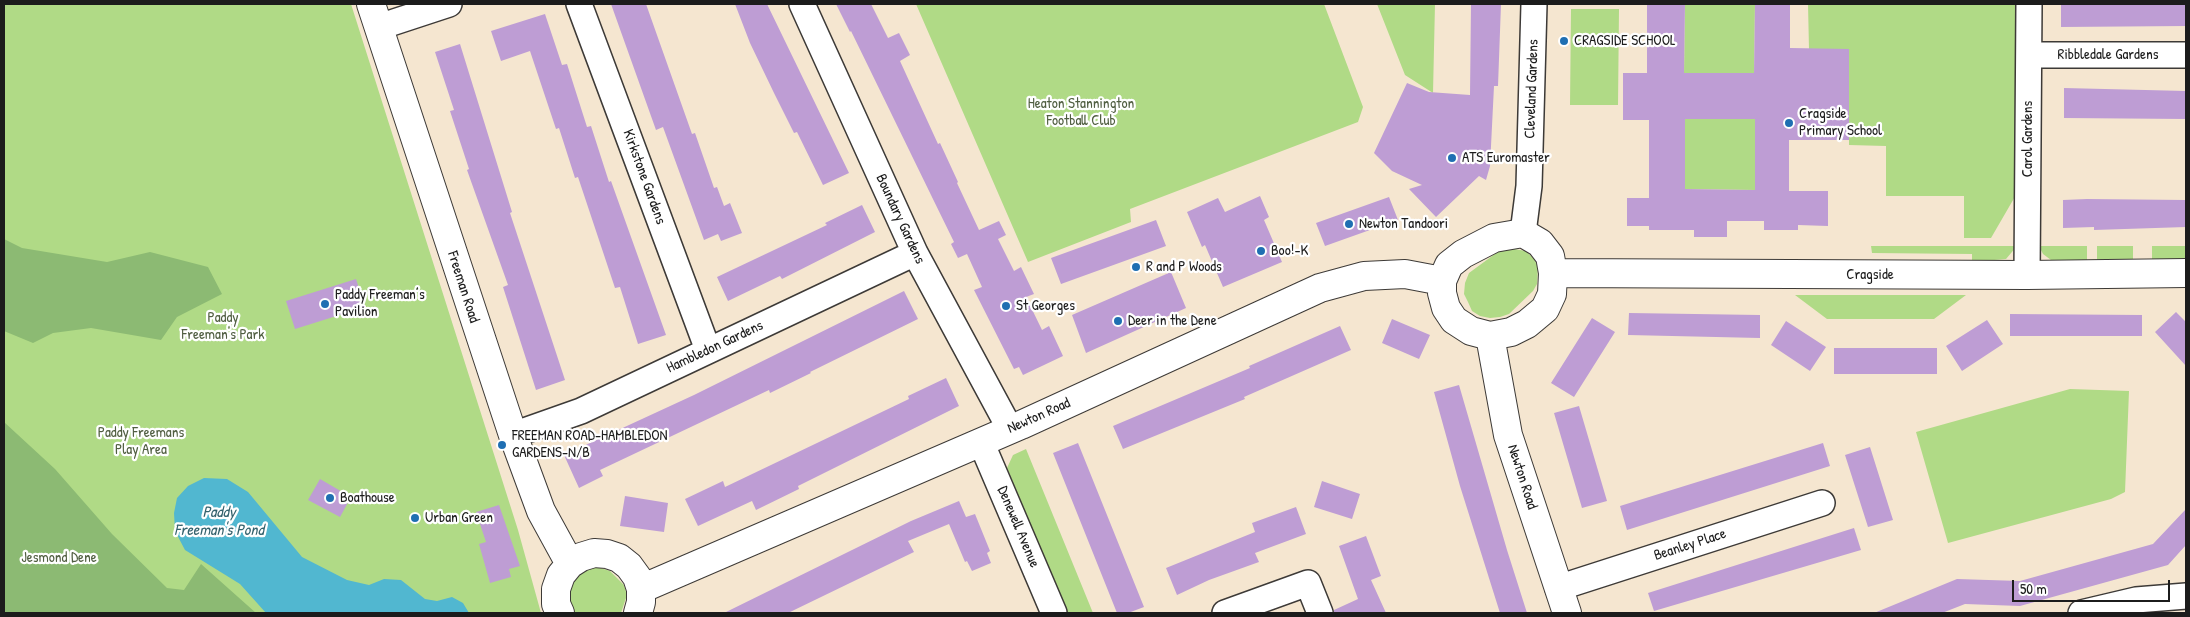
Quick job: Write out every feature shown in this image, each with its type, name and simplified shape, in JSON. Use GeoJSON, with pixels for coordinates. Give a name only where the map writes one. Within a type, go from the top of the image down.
{"type":"FeatureCollection","features":[{"type":"Feature","properties":{"kind":"street"},"geometry":{"type":"LineString","coordinates":[[375,16],[449,4]]}},
{"type":"Feature","properties":{"kind":"street","name":"Kirkstone Gardens"},"geometry":{"type":"LineString","coordinates":[[580,4],[708,350]]}},
{"type":"Feature","properties":{"kind":"street","name":"Boundary Gardens"},"geometry":{"type":"LineString","coordinates":[[802,4],[915,253],[1010,429]]}},
{"type":"Feature","properties":{"kind":"street","name":"Cleveland Gardens"},"geometry":{"type":"LineString","coordinates":[[1523,233],[1529,186],[1534,4]]}},
{"type":"Feature","properties":{"kind":"street","name":"Carol Gardens"},"geometry":{"type":"LineString","coordinates":[[2027,275],[2029,4]]}},
{"type":"Feature","properties":{"kind":"street","name":"Freeman Road"},"geometry":{"type":"LineString","coordinates":[[375,16],[484,354],[541,511],[570,564]]}},
{"type":"Feature","properties":{"kind":"street","name":"Ribbledale Gardens"},"geometry":{"type":"LineString","coordinates":[[2029,55],[2186,55]]}},
{"type":"Feature","properties":{"kind":"street"},"geometry":{"type":"LineString","coordinates":[[1523,233],[1540,243],[1550,256],[1553,273],[1552,294],[1545,309],[1527,324],[1511,332],[1490,336],[1471,331],[1454,320],[1446,308],[1442,293],[1442,281],[1449,265],[1463,254],[1494,238],[1523,233]]}},
{"type":"Feature","properties":{"kind":"street","name":"Hambledon Gardens"},"geometry":{"type":"LineString","coordinates":[[513,435],[582,411],[915,253]]}},
{"type":"Feature","properties":{"kind":"street","name":"Cragside"},"geometry":{"type":"LineString","coordinates":[[1553,273],[2027,275],[2186,273]]}},
{"type":"Feature","properties":{"kind":"street","name":"Newton Road"},"geometry":{"type":"LineString","coordinates":[[639,601],[981,442],[1320,288],[1364,276],[1405,274],[1442,281]]}},
{"type":"Feature","properties":{"kind":"street","name":"Newton Road"},"geometry":{"type":"LineString","coordinates":[[1490,336],[1508,435],[1567,613]]}},
{"type":"Feature","properties":{"kind":"street","name":"Denewell Avenue"},"geometry":{"type":"LineString","coordinates":[[981,442],[1054,613]]}},
{"type":"Feature","properties":{"kind":"street","name":"Beanley Place"},"geometry":{"type":"LineString","coordinates":[[1558,588],[1822,503]]}},
{"type":"Feature","properties":{"kind":"street"},"geometry":{"type":"LineString","coordinates":[[560,613],[556,604],[556,589],[561,575],[570,564],[581,557],[594,553],[607,554],[619,558],[633,572],[639,601]]}},
{"type":"Feature","properties":{"kind":"street"},"geometry":{"type":"LineString","coordinates":[[1225,613],[1308,583],[1320,613]]}},
{"type":"Feature","properties":{"kind":"street"},"geometry":{"type":"LineString","coordinates":[[2081,613],[2136,600],[2186,596]]}},
{"type":"Feature","properties":{"kind":"green space","name":"Paddy Freeman's Park"},"geometry":{"type":"Polygon","coordinates":[[[4,4],[351,4],[518,530],[541,613],[4,613],[4,4]]]}},
{"type":"Feature","properties":{"kind":"green space","name":"Heaton Stannington Football Club"},"geometry":{"type":"Polygon","coordinates":[[[916,4],[1324,4],[1363,107],[1358,122],[1130,209],[1131,222],[1028,262],[916,4]]]}},
{"type":"Feature","properties":{"kind":"green space"},"geometry":{"type":"Polygon","coordinates":[[[1377,4],[1435,4],[1433,93],[1405,75],[1377,4]]]}},
{"type":"Feature","properties":{"kind":"green space"},"geometry":{"type":"Polygon","coordinates":[[[1685,4],[1755,4],[1754,73],[1684,73],[1685,4]]]}},
{"type":"Feature","properties":{"kind":"green space"},"geometry":{"type":"Polygon","coordinates":[[[1808,4],[2021,4],[2020,188],[1991,238],[1964,238],[1964,196],[1886,196],[1886,146],[1849,145],[1849,49],[1809,49],[1808,4]]]}},
{"type":"Feature","properties":{"kind":"green space"},"geometry":{"type":"Polygon","coordinates":[[[1571,9],[1619,9],[1618,105],[1570,105],[1571,9]]]}},
{"type":"Feature","properties":{"kind":"green space"},"geometry":{"type":"Polygon","coordinates":[[[1685,119],[1755,119],[1755,190],[1685,189],[1685,119]]]}},
{"type":"Feature","properties":{"kind":"green space"},"geometry":{"type":"Polygon","coordinates":[[[4,239],[22,248],[107,262],[150,252],[208,267],[222,294],[177,317],[161,340],[91,328],[53,333],[33,343],[4,331],[4,239]]]}},
{"type":"Feature","properties":{"kind":"green space"},"geometry":{"type":"Polygon","coordinates":[[[1871,246],[2017,246],[2006,259],[1972,262],[1972,254],[1872,253],[1871,246]]]}},
{"type":"Feature","properties":{"kind":"green space"},"geometry":{"type":"Polygon","coordinates":[[[2039,246],[2087,246],[2087,261],[2051,260],[2043,254],[2039,246]]]}},
{"type":"Feature","properties":{"kind":"green space"},"geometry":{"type":"Polygon","coordinates":[[[2097,246],[2133,246],[2133,261],[2097,261],[2097,246]]]}},
{"type":"Feature","properties":{"kind":"green space"},"geometry":{"type":"Polygon","coordinates":[[[2152,246],[2186,246],[2186,261],[2152,261],[2152,246]]]}},
{"type":"Feature","properties":{"kind":"green space"},"geometry":{"type":"Polygon","coordinates":[[[1508,248],[1526,251],[1534,259],[1538,266],[1537,284],[1533,291],[1509,314],[1490,318],[1480,316],[1472,311],[1464,294],[1465,283],[1469,273],[1499,251],[1508,248]]]}},
{"type":"Feature","properties":{"kind":"green space"},"geometry":{"type":"Polygon","coordinates":[[[1795,295],[1966,295],[1934,319],[1827,319],[1795,295]]]}},
{"type":"Feature","properties":{"kind":"green space"},"geometry":{"type":"Polygon","coordinates":[[[2070,389],[2129,391],[2125,492],[2111,499],[1948,543],[1916,432],[2070,389]]]}},
{"type":"Feature","properties":{"kind":"green space","name":"Jesmond Dene"},"geometry":{"type":"Polygon","coordinates":[[[4,422],[55,469],[112,534],[167,588],[184,590],[201,564],[256,613],[4,613],[4,422]]]}},
{"type":"Feature","properties":{"kind":"green space"},"geometry":{"type":"Polygon","coordinates":[[[1026,449],[1093,613],[1067,613],[1007,468],[1013,455],[1026,449]]]}},
{"type":"Feature","properties":{"kind":"green space"},"geometry":{"type":"Polygon","coordinates":[[[591,568],[601,568],[610,571],[624,585],[627,595],[621,613],[573,613],[570,606],[569,588],[581,572],[591,568]]]}},
{"type":"Feature","properties":{"kind":"water","name":"Paddy Freeman's Pond"},"geometry":{"type":"Polygon","coordinates":[[[204,478],[227,479],[248,492],[302,557],[347,580],[369,585],[384,579],[401,580],[425,599],[437,601],[452,597],[463,603],[469,613],[266,613],[240,584],[185,550],[175,531],[174,513],[177,498],[188,486],[204,478]]]}},
{"type":"Feature","properties":{"kind":"building"},"geometry":{"type":"Polygon","coordinates":[[[611,4],[646,4],[692,134],[695,133],[714,188],[717,187],[724,206],[730,203],[742,233],[721,241],[718,234],[704,240],[663,127],[656,130],[611,4]]]}},
{"type":"Feature","properties":{"kind":"building"},"geometry":{"type":"Polygon","coordinates":[[[735,4],[767,4],[849,173],[823,185],[797,132],[794,133],[774,93],[750,43],[735,4]]]}},
{"type":"Feature","properties":{"kind":"building"},"geometry":{"type":"Polygon","coordinates":[[[836,4],[871,4],[888,38],[899,33],[910,55],[900,61],[938,144],[940,143],[979,230],[999,221],[1006,235],[998,239],[1014,271],[1021,267],[1034,294],[1026,297],[1042,330],[1049,326],[1063,356],[1023,375],[1019,367],[1014,369],[974,290],[982,287],[967,254],[958,258],[951,244],[954,242],[836,4]]]}},
{"type":"Feature","properties":{"kind":"building"},"geometry":{"type":"Polygon","coordinates":[[[1471,4],[1501,4],[1498,86],[1494,86],[1490,166],[1486,180],[1479,176],[1436,217],[1409,189],[1422,185],[1392,171],[1374,153],[1407,83],[1429,92],[1470,95],[1471,4]]]}},
{"type":"Feature","properties":{"kind":"building"},"geometry":{"type":"Polygon","coordinates":[[[1647,4],[1685,4],[1684,73],[1754,73],[1755,4],[1790,4],[1790,48],[1849,49],[1849,140],[1789,140],[1789,191],[1828,191],[1828,226],[1798,225],[1798,230],[1764,230],[1764,221],[1727,221],[1727,237],[1694,237],[1694,230],[1649,230],[1649,226],[1627,226],[1627,198],[1649,198],[1649,120],[1623,120],[1623,73],[1647,73],[1647,4]],[[1685,119],[1685,189],[1755,190],[1755,119],[1685,119]]]}},
{"type":"Feature","properties":{"kind":"building"},"geometry":{"type":"Polygon","coordinates":[[[2061,4],[2186,4],[2186,26],[2061,27],[2061,4]]]}},
{"type":"Feature","properties":{"kind":"building"},"geometry":{"type":"Polygon","coordinates":[[[545,14],[562,65],[567,64],[587,127],[591,126],[609,182],[611,181],[666,335],[638,344],[620,287],[615,288],[578,177],[575,178],[559,128],[556,129],[530,51],[501,61],[491,31],[545,14]]]}},
{"type":"Feature","properties":{"kind":"building"},"geometry":{"type":"Polygon","coordinates":[[[460,44],[512,212],[510,213],[565,380],[536,390],[503,287],[508,285],[467,170],[469,169],[450,111],[454,110],[435,52],[460,44]]]}},
{"type":"Feature","properties":{"kind":"building"},"geometry":{"type":"Polygon","coordinates":[[[2064,88],[2186,91],[2186,119],[2064,118],[2064,88]]]}},
{"type":"Feature","properties":{"kind":"building"},"geometry":{"type":"Polygon","coordinates":[[[1260,196],[1269,217],[1264,220],[1282,262],[1223,287],[1205,245],[1202,247],[1187,212],[1218,198],[1225,212],[1260,196]]]}},
{"type":"Feature","properties":{"kind":"building"},"geometry":{"type":"Polygon","coordinates":[[[1389,197],[1398,220],[1325,246],[1316,223],[1389,197]]]}},
{"type":"Feature","properties":{"kind":"building"},"geometry":{"type":"Polygon","coordinates":[[[2063,200],[2186,200],[2186,227],[2094,230],[2094,227],[2063,228],[2063,200]]]}},
{"type":"Feature","properties":{"kind":"building"},"geometry":{"type":"Polygon","coordinates":[[[862,205],[875,232],[782,279],[780,276],[728,301],[717,277],[827,225],[825,223],[862,205]]]}},
{"type":"Feature","properties":{"kind":"building"},"geometry":{"type":"Polygon","coordinates":[[[1156,220],[1166,246],[1061,284],[1051,258],[1156,220]]]}},
{"type":"Feature","properties":{"kind":"building"},"geometry":{"type":"Polygon","coordinates":[[[1171,272],[1186,308],[1086,353],[1072,315],[1171,272]]]}},
{"type":"Feature","properties":{"kind":"building","name":"Paddy Freeman’s Pavilion"},"geometry":{"type":"Polygon","coordinates":[[[356,279],[365,307],[295,329],[286,301],[356,279]]]}},
{"type":"Feature","properties":{"kind":"building"},"geometry":{"type":"Polygon","coordinates":[[[904,291],[918,319],[770,393],[769,390],[600,470],[603,476],[579,488],[564,455],[694,395],[904,291]]]}},
{"type":"Feature","properties":{"kind":"building"},"geometry":{"type":"Polygon","coordinates":[[[2176,312],[2186,322],[2186,366],[2155,332],[2176,312]]]}},
{"type":"Feature","properties":{"kind":"building"},"geometry":{"type":"Polygon","coordinates":[[[1629,313],[1760,315],[1760,338],[1628,335],[1629,313]]]}},
{"type":"Feature","properties":{"kind":"building"},"geometry":{"type":"Polygon","coordinates":[[[2010,314],[2142,315],[2142,336],[2010,336],[2010,314]]]}},
{"type":"Feature","properties":{"kind":"building"},"geometry":{"type":"Polygon","coordinates":[[[1592,318],[1615,332],[1574,397],[1551,383],[1592,318]]]}},
{"type":"Feature","properties":{"kind":"building"},"geometry":{"type":"Polygon","coordinates":[[[1392,319],[1430,335],[1419,359],[1382,343],[1392,319]]]}},
{"type":"Feature","properties":{"kind":"building"},"geometry":{"type":"Polygon","coordinates":[[[1987,320],[2003,344],[1962,371],[1946,346],[1987,320]]]}},
{"type":"Feature","properties":{"kind":"building"},"geometry":{"type":"Polygon","coordinates":[[[1786,321],[1826,347],[1810,371],[1771,345],[1786,321]]]}},
{"type":"Feature","properties":{"kind":"building"},"geometry":{"type":"Polygon","coordinates":[[[1340,326],[1351,350],[1244,397],[1245,399],[1123,449],[1113,426],[1250,368],[1249,366],[1340,326]]]}},
{"type":"Feature","properties":{"kind":"building"},"geometry":{"type":"Polygon","coordinates":[[[1834,348],[1937,348],[1937,374],[1834,374],[1834,348]]]}},
{"type":"Feature","properties":{"kind":"building"},"geometry":{"type":"Polygon","coordinates":[[[946,378],[959,406],[798,486],[799,489],[756,510],[752,501],[698,526],[685,499],[723,481],[725,487],[909,399],[908,396],[946,378]]]}},
{"type":"Feature","properties":{"kind":"building"},"geometry":{"type":"Polygon","coordinates":[[[1459,385],[1527,613],[1500,613],[1460,486],[1434,392],[1459,385]]]}},
{"type":"Feature","properties":{"kind":"building"},"geometry":{"type":"Polygon","coordinates":[[[1579,406],[1607,501],[1582,508],[1554,413],[1579,406]]]}},
{"type":"Feature","properties":{"kind":"building"},"geometry":{"type":"Polygon","coordinates":[[[1078,443],[1144,607],[1128,613],[1117,613],[1053,453],[1078,443]]]}},
{"type":"Feature","properties":{"kind":"building"},"geometry":{"type":"Polygon","coordinates":[[[1823,443],[1830,466],[1627,530],[1620,506],[1823,443]]]}},
{"type":"Feature","properties":{"kind":"building"},"geometry":{"type":"Polygon","coordinates":[[[1870,447],[1893,520],[1868,527],[1845,455],[1870,447]]]}},
{"type":"Feature","properties":{"kind":"building","name":"Boathouse"},"geometry":{"type":"Polygon","coordinates":[[[320,479],[351,497],[340,517],[308,500],[320,479]]]}},
{"type":"Feature","properties":{"kind":"building"},"geometry":{"type":"Polygon","coordinates":[[[1322,481],[1360,494],[1352,519],[1314,507],[1322,481]]]}},
{"type":"Feature","properties":{"kind":"building"},"geometry":{"type":"Polygon","coordinates":[[[625,496],[668,503],[664,532],[620,526],[625,496]]]}},
{"type":"Feature","properties":{"kind":"building"},"geometry":{"type":"Polygon","coordinates":[[[959,501],[966,517],[975,514],[990,551],[987,553],[991,563],[972,571],[967,561],[965,562],[949,524],[908,541],[914,552],[788,613],[724,613],[911,521],[959,501]]]}},
{"type":"Feature","properties":{"kind":"building"},"geometry":{"type":"Polygon","coordinates":[[[499,505],[520,566],[509,569],[511,577],[490,583],[479,544],[486,542],[476,512],[499,505]]]}},
{"type":"Feature","properties":{"kind":"building"},"geometry":{"type":"Polygon","coordinates":[[[1296,507],[1306,534],[1255,553],[1259,562],[1209,580],[1177,595],[1166,568],[1255,532],[1252,523],[1296,507]]]}},
{"type":"Feature","properties":{"kind":"building"},"geometry":{"type":"Polygon","coordinates":[[[2186,509],[2186,545],[2168,565],[2020,606],[1965,604],[1942,613],[1874,613],[1957,579],[2020,581],[2153,544],[2186,509]]]}},
{"type":"Feature","properties":{"kind":"building"},"geometry":{"type":"Polygon","coordinates":[[[1854,528],[1861,550],[1654,611],[1648,593],[1854,528]]]}},
{"type":"Feature","properties":{"kind":"building"},"geometry":{"type":"Polygon","coordinates":[[[1366,536],[1381,576],[1371,580],[1386,613],[1334,613],[1334,610],[1358,599],[1339,546],[1366,536]]]}},
{"type":"Feature","properties":{"kind":"place","name":"CRAGSIDE SCHOOL"},"geometry":{"type":"Point","coordinates":[1564,41]}},
{"type":"Feature","properties":{"kind":"place","name":"Cragside Primary School"},"geometry":{"type":"Point","coordinates":[1789,123]}},
{"type":"Feature","properties":{"kind":"place","name":"ATS Euromaster"},"geometry":{"type":"Point","coordinates":[1452,158]}},
{"type":"Feature","properties":{"kind":"place","name":"Newton Tandoori"},"geometry":{"type":"Point","coordinates":[1349,224]}},
{"type":"Feature","properties":{"kind":"place","name":"Boo!-K"},"geometry":{"type":"Point","coordinates":[1261,251]}},
{"type":"Feature","properties":{"kind":"place","name":"R and P Woods"},"geometry":{"type":"Point","coordinates":[1136,267]}},
{"type":"Feature","properties":{"kind":"place","name":"Paddy Freeman’s Pavilion"},"geometry":{"type":"Point","coordinates":[325,304]}},
{"type":"Feature","properties":{"kind":"place","name":"St Georges"},"geometry":{"type":"Point","coordinates":[1006,306]}},
{"type":"Feature","properties":{"kind":"place","name":"Deer in the Dene"},"geometry":{"type":"Point","coordinates":[1118,321]}},
{"type":"Feature","properties":{"kind":"place","name":"FREEMAN ROAD-HAMBLEDON GARDENS-N/B"},"geometry":{"type":"Point","coordinates":[502,445]}},
{"type":"Feature","properties":{"kind":"place","name":"Boathouse"},"geometry":{"type":"Point","coordinates":[330,498]}},
{"type":"Feature","properties":{"kind":"place","name":"Urban Green"},"geometry":{"type":"Point","coordinates":[415,518]}},
{"type":"Feature","properties":{"kind":"park label","name":"Paddy Freemans Play Area"},"geometry":{"type":"Point","coordinates":[141,442]}}]}
